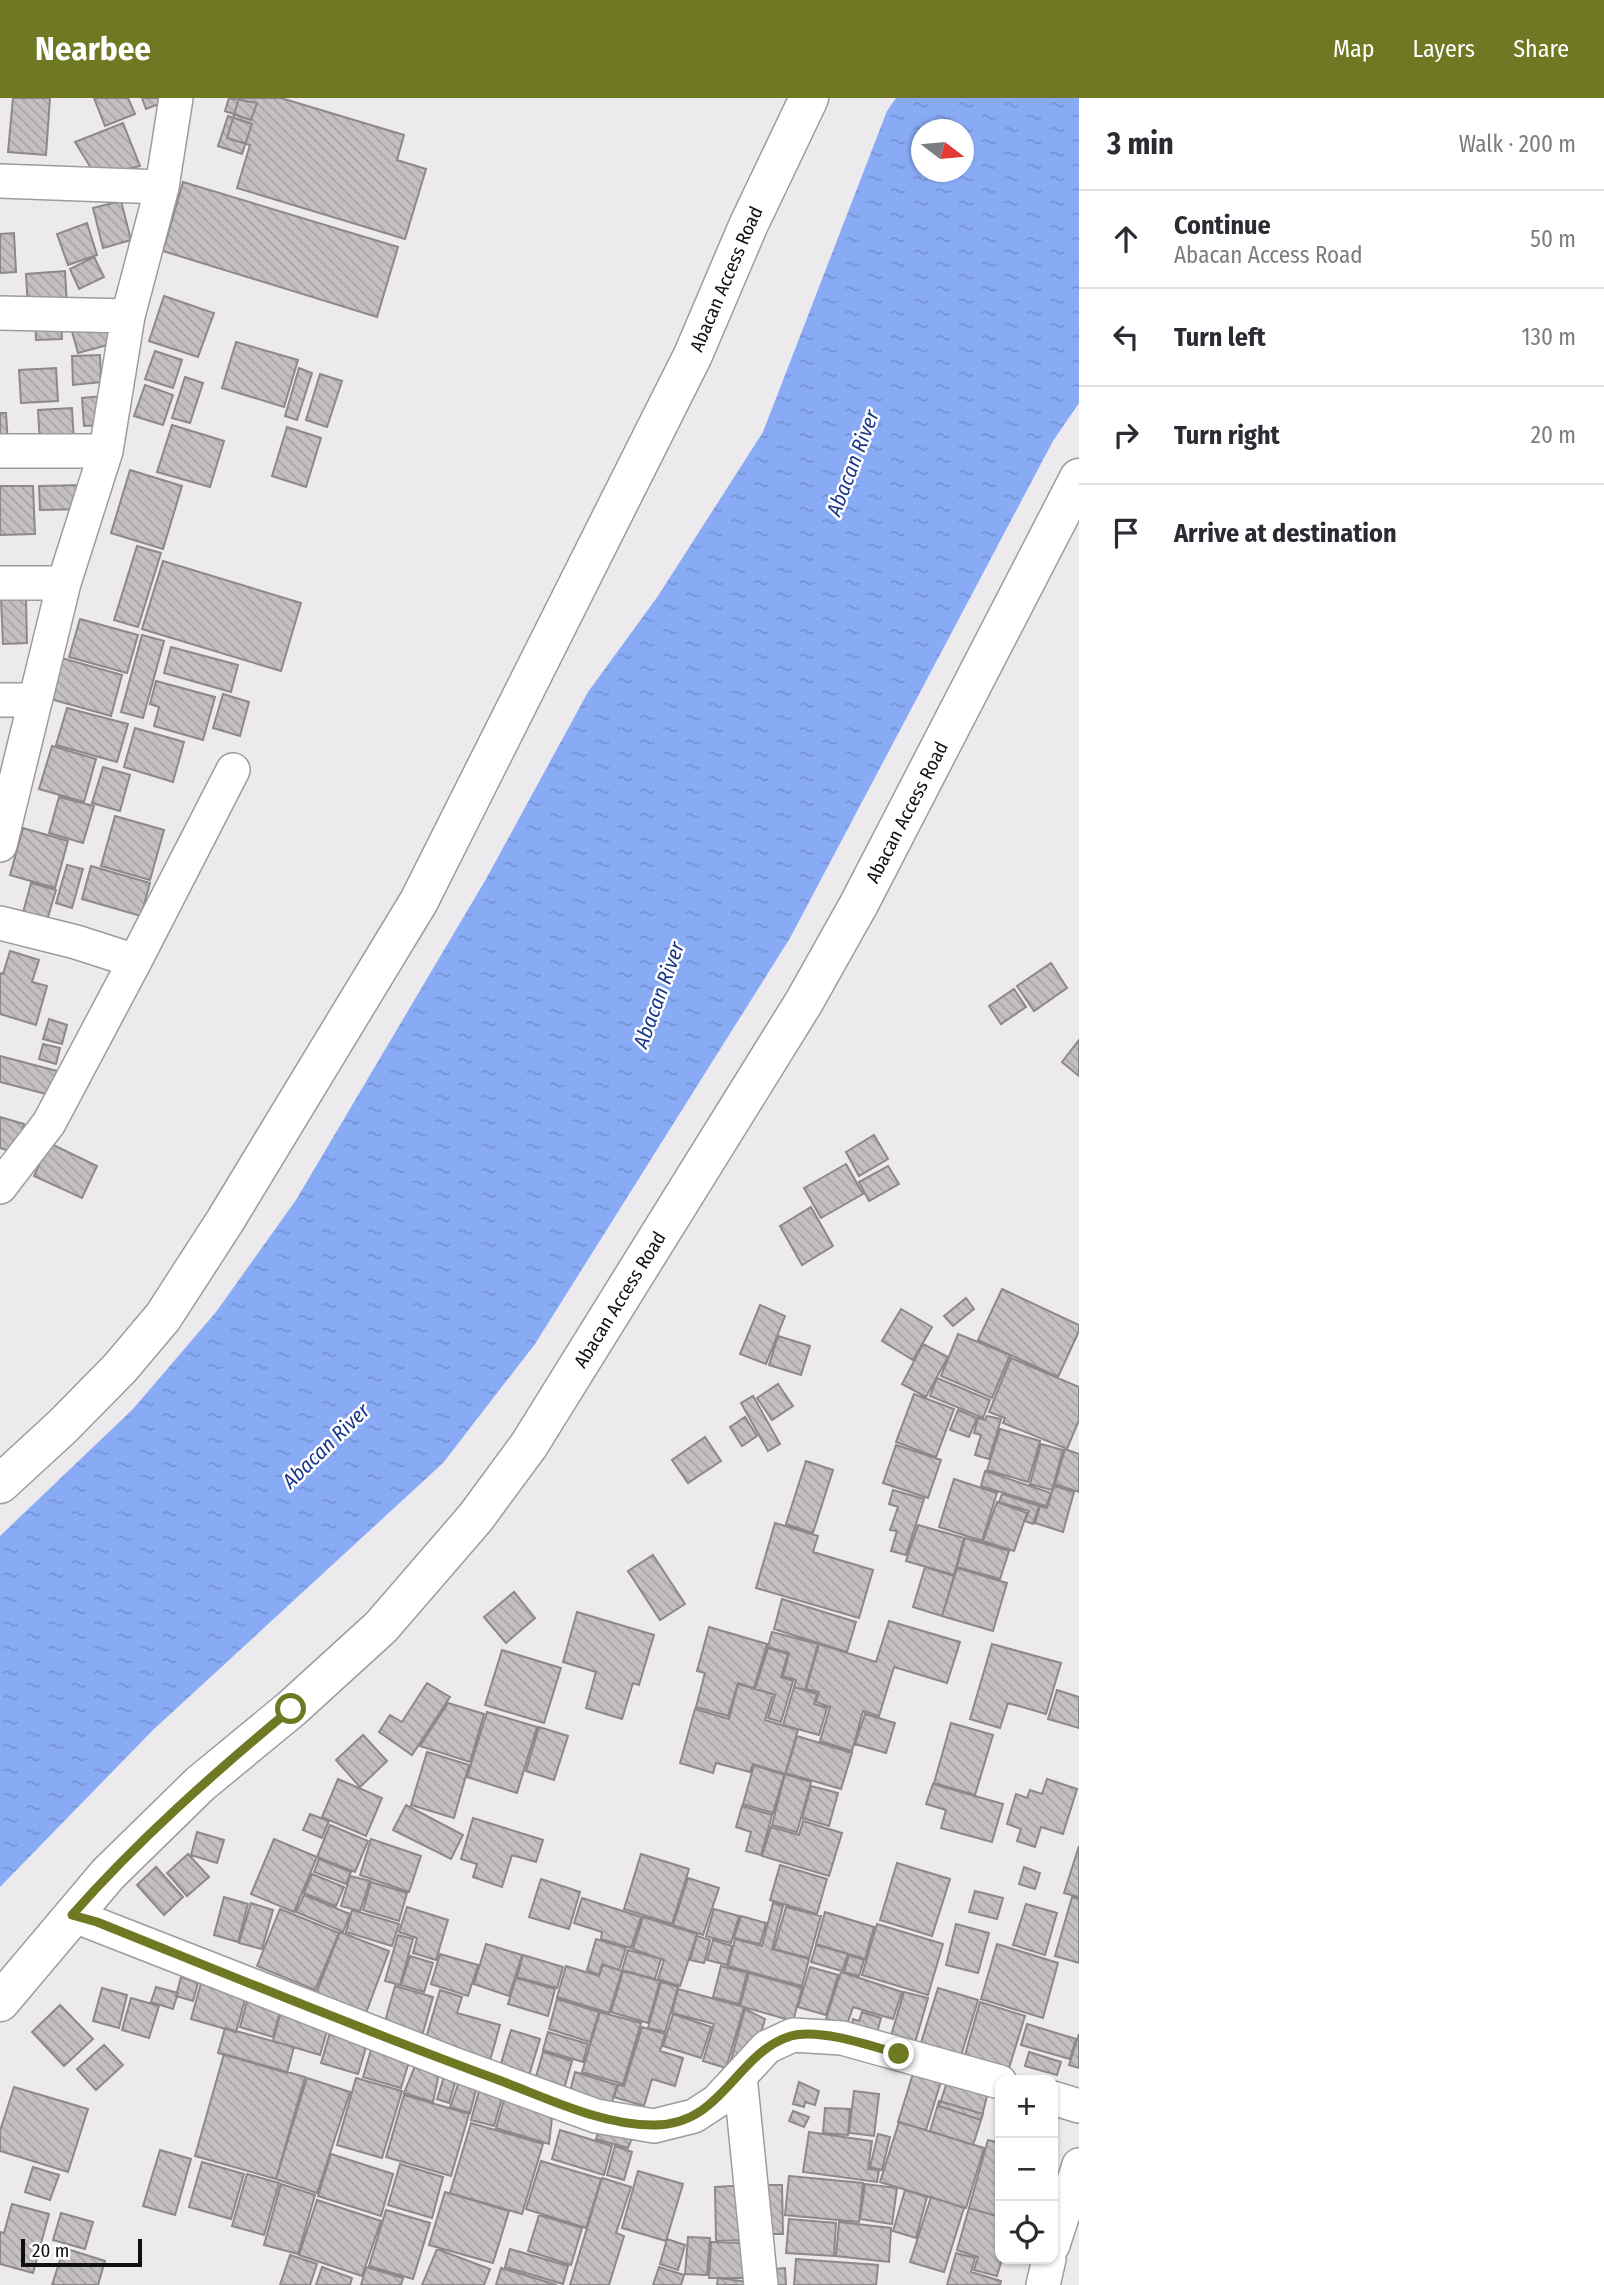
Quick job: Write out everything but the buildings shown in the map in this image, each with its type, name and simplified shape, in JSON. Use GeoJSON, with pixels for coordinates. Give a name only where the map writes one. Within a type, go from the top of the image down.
{"type":"FeatureCollection","features":[{"type":"Feature","properties":{"kind":"street"},"geometry":{"type":"LineString","coordinates":[[0,845],[64,583],[106,451],[128,316],[162,187],[176,98]]}},
{"type":"Feature","properties":{"kind":"street","name":"Abacan Access Road"},"geometry":{"type":"LineString","coordinates":[[0,1484],[120,1368],[163,1317],[225,1221],[419,901],[693,355],[748,226],[809,98]]}},
{"type":"Feature","properties":{"kind":"street"},"geometry":{"type":"LineString","coordinates":[[0,181],[162,187]]}},
{"type":"Feature","properties":{"kind":"street"},"geometry":{"type":"LineString","coordinates":[[0,313],[128,316]]}},
{"type":"Feature","properties":{"kind":"street"},"geometry":{"type":"LineString","coordinates":[[0,451],[106,451]]}},
{"type":"Feature","properties":{"kind":"street","name":"Abacan Access Road"},"geometry":{"type":"LineString","coordinates":[[0,2002],[108,1874],[200,1784],[291,1709],[381,1627],[476,1517],[529,1445],[816,980],[859,904],[1079,478]]}},
{"type":"Feature","properties":{"kind":"street"},"geometry":{"type":"LineString","coordinates":[[0,583],[64,583]]}},
{"type":"Feature","properties":{"kind":"street"},"geometry":{"type":"LineString","coordinates":[[0,701],[35,700]]}},
{"type":"Feature","properties":{"kind":"street"},"geometry":{"type":"LineString","coordinates":[[0,1187],[49,1123],[233,769]]}},
{"type":"Feature","properties":{"kind":"street"},"geometry":{"type":"LineString","coordinates":[[0,923],[76,942],[135,961]]}},
{"type":"Feature","properties":{"kind":"street"},"geometry":{"type":"LineString","coordinates":[[72,1915],[97,1922],[456,2065],[596,2116],[654,2126],[694,2116],[717,2101],[767,2047],[793,2035],[842,2038],[995,2081]]}},
{"type":"Feature","properties":{"kind":"street"},"geometry":{"type":"LineString","coordinates":[[740,2076],[761,2285]]}},
{"type":"Feature","properties":{"kind":"street"},"geometry":{"type":"LineString","coordinates":[[1058,2100],[1079,2106]]}},
{"type":"Feature","properties":{"kind":"street"},"geometry":{"type":"LineString","coordinates":[[1058,2230],[1079,2165]]}},
{"type":"Feature","properties":{"kind":"street"},"geometry":{"type":"LineString","coordinates":[[1043,2285],[1048,2264]]}},
{"type":"Feature","properties":{"kind":"water","name":"Abacan River"},"geometry":{"type":"Polygon","coordinates":[[[896,98],[1079,98],[1079,403],[1053,441],[790,938],[535,1344],[443,1463],[153,1730],[0,1887],[0,1536],[133,1409],[216,1312],[296,1200],[486,879],[588,692],[658,596],[763,432],[887,111],[896,98]]]}},
{"type":"Feature","properties":{"kind":"route"},"geometry":{"type":"LineString","coordinates":[[291,1709],[200,1784],[108,1874],[72,1915],[97,1922],[456,2065],[596,2116],[654,2126],[694,2116],[717,2101],[767,2047],[793,2035],[842,2038],[899,2054]]}}]}
